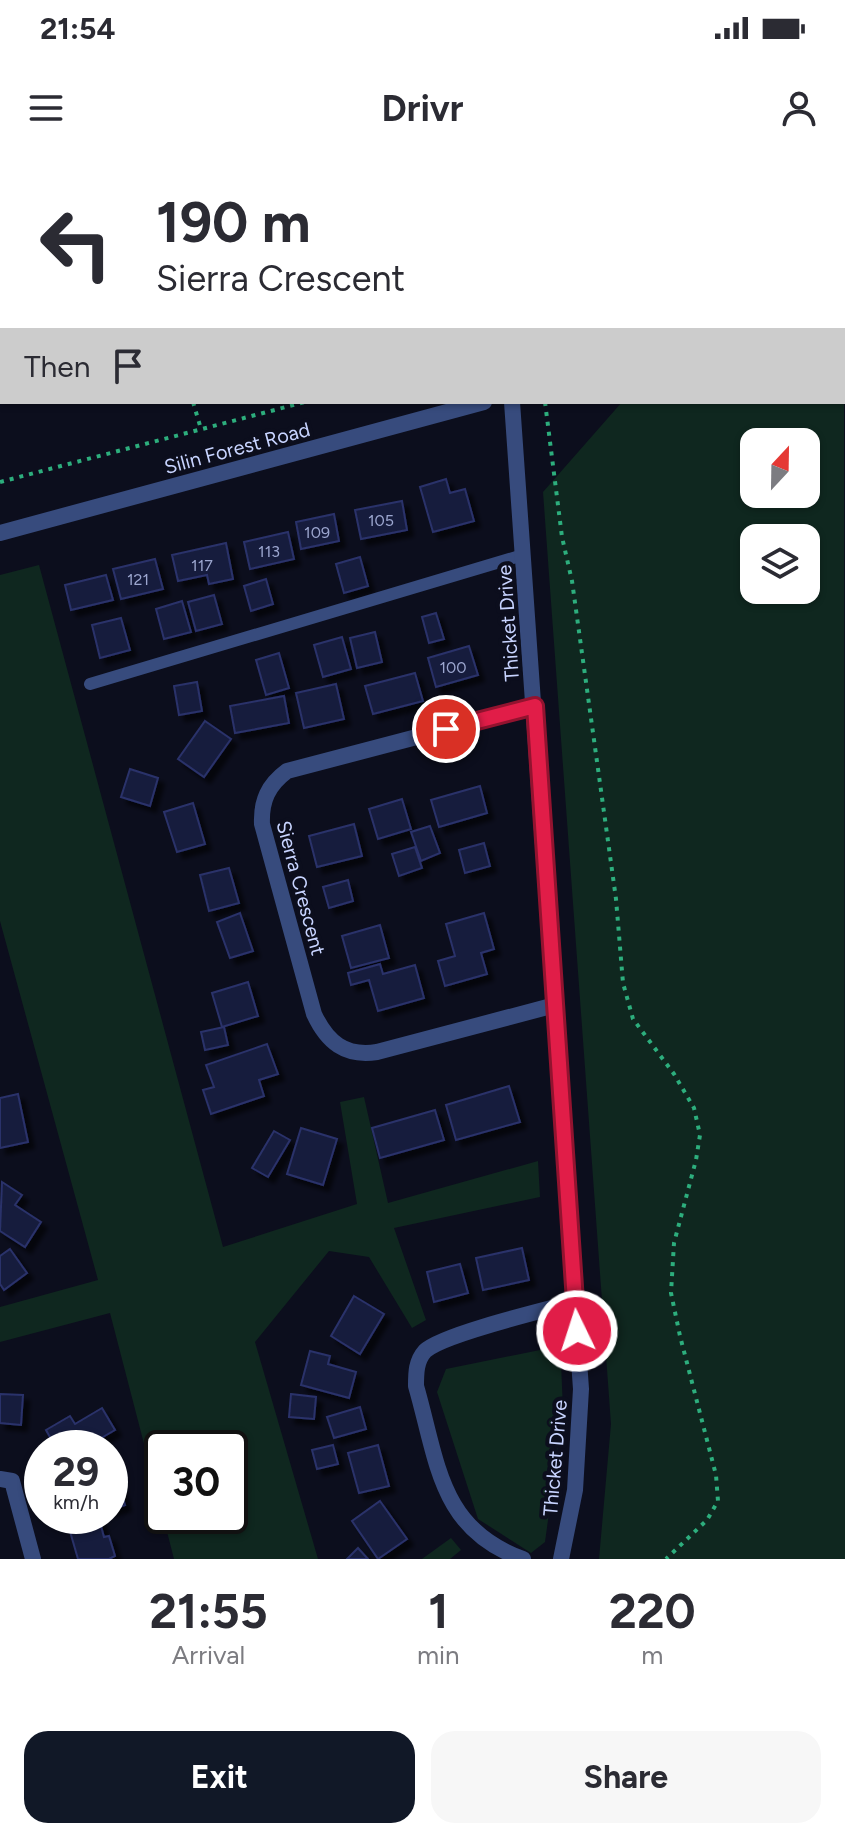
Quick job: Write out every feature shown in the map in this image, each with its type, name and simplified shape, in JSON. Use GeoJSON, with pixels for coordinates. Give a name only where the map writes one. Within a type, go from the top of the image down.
{"type":"FeatureCollection","features":[{"type":"Feature","properties":{"kind":"street","name":"Silin Forest Road"},"geometry":{"type":"LineString","coordinates":[[0,533],[477,404]]}},
{"type":"Feature","properties":{"kind":"street","name":"Thicket Drive"},"geometry":{"type":"LineString","coordinates":[[512,404],[581,1389],[575,1490],[561,1559]]}},
{"type":"Feature","properties":{"kind":"street","name":"Sierra Crescent"},"geometry":{"type":"LineString","coordinates":[[535,706],[287,771],[278,777],[265,797],[261,809],[262,824],[314,1014],[321,1029],[341,1049],[354,1053],[377,1052],[555,1005]]}},
{"type":"Feature","properties":{"kind":"street"},"geometry":{"type":"LineString","coordinates":[[523,1559],[480,1537],[452,1505],[416,1386],[416,1372],[419,1359],[439,1342],[575,1302]]}},
{"type":"Feature","properties":{"kind":"street"},"geometry":{"type":"LineString","coordinates":[[0,1479],[12,1481],[33,1559]]}},
{"type":"Feature","properties":{"kind":"lane"},"geometry":{"type":"LineString","coordinates":[[90,684],[523,555]]}},
{"type":"Feature","properties":{"kind":"path"},"geometry":{"type":"LineString","coordinates":[[194,404],[201,429]]}},
{"type":"Feature","properties":{"kind":"path"},"geometry":{"type":"LineString","coordinates":[[0,482],[295,404]]}},
{"type":"Feature","properties":{"kind":"path"},"geometry":{"type":"LineString","coordinates":[[545,404],[616,899],[623,983],[633,1019],[674,1074],[694,1108],[700,1135],[674,1243],[671,1293],[716,1475],[718,1501],[707,1520],[666,1559]]}},
{"type":"Feature","properties":{"kind":"green space"},"geometry":{"type":"Polygon","coordinates":[[[620,404],[844,404],[845,1559],[599,1559],[611,1424],[543,492],[620,404]]]}},
{"type":"Feature","properties":{"kind":"green space"},"geometry":{"type":"Polygon","coordinates":[[[39,565],[223,1247],[357,1204],[340,1102],[364,1097],[388,1203],[538,1161],[540,1197],[394,1228],[426,1320],[412,1328],[369,1257],[329,1251],[255,1342],[318,1559],[174,1559],[168,1534],[248,1534],[248,1430],[144,1430],[144,1444],[110,1313],[0,1342],[0,1307],[98,1280],[0,921],[0,575],[39,565]]]}},
{"type":"Feature","properties":{"kind":"green space"},"geometry":{"type":"Polygon","coordinates":[[[545,1349],[561,1362],[563,1411],[545,1542],[531,1553],[478,1519],[437,1392],[446,1369],[545,1349]]]}},
{"type":"Feature","properties":{"kind":"green space"},"geometry":{"type":"Polygon","coordinates":[[[451,1538],[461,1550],[450,1559],[422,1559],[451,1538]]]}},
{"type":"Feature","properties":{"kind":"building"},"geometry":{"type":"Polygon","coordinates":[[[446,479],[450,493],[465,489],[474,521],[433,532],[420,487],[446,479]]]}},
{"type":"Feature","properties":{"kind":"building"},"geometry":{"type":"Polygon","coordinates":[[[402,501],[407,530],[361,539],[355,510],[402,501]]]}},
{"type":"Feature","properties":{"kind":"building"},"geometry":{"type":"Polygon","coordinates":[[[334,514],[339,541],[301,549],[296,522],[334,514]]]}},
{"type":"Feature","properties":{"kind":"building"},"geometry":{"type":"Polygon","coordinates":[[[288,532],[294,559],[250,569],[244,542],[288,532]]]}},
{"type":"Feature","properties":{"kind":"building"},"geometry":{"type":"Polygon","coordinates":[[[226,543],[233,579],[209,584],[207,575],[178,581],[172,555],[226,543]]]}},
{"type":"Feature","properties":{"kind":"building"},"geometry":{"type":"Polygon","coordinates":[[[360,557],[368,586],[344,593],[336,564],[360,557]]]}},
{"type":"Feature","properties":{"kind":"building"},"geometry":{"type":"Polygon","coordinates":[[[155,559],[163,589],[121,599],[113,569],[155,559]]]}},
{"type":"Feature","properties":{"kind":"building"},"geometry":{"type":"Polygon","coordinates":[[[106,575],[113,600],[71,610],[65,585],[106,575]]]}},
{"type":"Feature","properties":{"kind":"building"},"geometry":{"type":"Polygon","coordinates":[[[266,579],[273,604],[251,611],[244,586],[266,579]]]}},
{"type":"Feature","properties":{"kind":"building"},"geometry":{"type":"Polygon","coordinates":[[[214,595],[222,624],[196,631],[188,602],[214,595]]]}},
{"type":"Feature","properties":{"kind":"building"},"geometry":{"type":"Polygon","coordinates":[[[182,601],[191,632],[164,639],[156,609],[182,601]]]}},
{"type":"Feature","properties":{"kind":"building"},"geometry":{"type":"Polygon","coordinates":[[[436,613],[444,639],[429,643],[422,617],[436,613]]]}},
{"type":"Feature","properties":{"kind":"building"},"geometry":{"type":"Polygon","coordinates":[[[121,618],[130,650],[100,658],[92,625],[121,618]]]}},
{"type":"Feature","properties":{"kind":"building"},"geometry":{"type":"Polygon","coordinates":[[[375,632],[382,662],[357,668],[350,638],[375,632]]]}},
{"type":"Feature","properties":{"kind":"building"},"geometry":{"type":"Polygon","coordinates":[[[342,637],[351,669],[323,677],[314,645],[342,637]]]}},
{"type":"Feature","properties":{"kind":"building"},"geometry":{"type":"Polygon","coordinates":[[[469,646],[478,675],[436,687],[428,658],[469,646]]]}},
{"type":"Feature","properties":{"kind":"building"},"geometry":{"type":"Polygon","coordinates":[[[279,653],[289,688],[266,695],[256,660],[279,653]]]}},
{"type":"Feature","properties":{"kind":"building"},"geometry":{"type":"Polygon","coordinates":[[[415,673],[423,701],[373,714],[365,686],[415,673]]]}},
{"type":"Feature","properties":{"kind":"building"},"geometry":{"type":"Polygon","coordinates":[[[197,682],[202,711],[179,715],[174,686],[197,682]]]}},
{"type":"Feature","properties":{"kind":"building"},"geometry":{"type":"Polygon","coordinates":[[[336,684],[344,719],[304,728],[296,693],[336,684]]]}},
{"type":"Feature","properties":{"kind":"building"},"geometry":{"type":"Polygon","coordinates":[[[284,696],[289,723],[235,733],[230,706],[284,696]]]}},
{"type":"Feature","properties":{"kind":"building"},"geometry":{"type":"Polygon","coordinates":[[[205,721],[231,739],[204,777],[178,759],[205,721]]]}},
{"type":"Feature","properties":{"kind":"building"},"geometry":{"type":"Polygon","coordinates":[[[130,769],[158,778],[150,806],[121,797],[130,769]]]}},
{"type":"Feature","properties":{"kind":"building"},"geometry":{"type":"Polygon","coordinates":[[[480,786],[487,813],[439,827],[431,800],[480,786]]]}},
{"type":"Feature","properties":{"kind":"building"},"geometry":{"type":"Polygon","coordinates":[[[402,799],[411,829],[378,839],[369,809],[402,799]]]}},
{"type":"Feature","properties":{"kind":"building"},"geometry":{"type":"Polygon","coordinates":[[[193,803],[205,844],[177,852],[164,812],[193,803]]]}},
{"type":"Feature","properties":{"kind":"building"},"geometry":{"type":"Polygon","coordinates":[[[354,824],[362,856],[317,867],[309,836],[354,824]]]}},
{"type":"Feature","properties":{"kind":"building"},"geometry":{"type":"Polygon","coordinates":[[[430,826],[440,853],[421,861],[411,832],[430,826]]]}},
{"type":"Feature","properties":{"kind":"building"},"geometry":{"type":"Polygon","coordinates":[[[484,843],[490,866],[465,873],[459,850],[484,843]]]}},
{"type":"Feature","properties":{"kind":"building"},"geometry":{"type":"Polygon","coordinates":[[[415,847],[422,868],[399,876],[392,854],[415,847]]]}},
{"type":"Feature","properties":{"kind":"building"},"geometry":{"type":"Polygon","coordinates":[[[229,868],[239,903],[209,911],[200,875],[229,868]]]}},
{"type":"Feature","properties":{"kind":"building"},"geometry":{"type":"Polygon","coordinates":[[[348,880],[353,901],[329,908],[323,887],[348,880]]]}},
{"type":"Feature","properties":{"kind":"building"},"geometry":{"type":"Polygon","coordinates":[[[240,913],[253,951],[230,958],[217,922],[240,913]]]}},
{"type":"Feature","properties":{"kind":"building"},"geometry":{"type":"Polygon","coordinates":[[[484,913],[494,949],[481,953],[487,974],[445,986],[438,961],[455,956],[446,924],[484,913]]]}},
{"type":"Feature","properties":{"kind":"building"},"geometry":{"type":"Polygon","coordinates":[[[380,925],[389,958],[351,968],[342,936],[380,925]]]}},
{"type":"Feature","properties":{"kind":"building"},"geometry":{"type":"Polygon","coordinates":[[[380,964],[383,974],[415,965],[424,998],[378,1011],[369,980],[351,985],[348,973],[380,964]]]}},
{"type":"Feature","properties":{"kind":"building"},"geometry":{"type":"Polygon","coordinates":[[[248,982],[258,1016],[222,1027],[212,993],[248,982]]]}},
{"type":"Feature","properties":{"kind":"building"},"geometry":{"type":"Polygon","coordinates":[[[224,1027],[228,1045],[205,1050],[201,1032],[224,1027]]]}},
{"type":"Feature","properties":{"kind":"building"},"geometry":{"type":"Polygon","coordinates":[[[267,1044],[278,1074],[259,1080],[264,1096],[211,1114],[203,1090],[214,1087],[206,1065],[267,1044]]]}},
{"type":"Feature","properties":{"kind":"building"},"geometry":{"type":"Polygon","coordinates":[[[509,1086],[520,1122],[456,1140],[446,1105],[509,1086]]]}},
{"type":"Feature","properties":{"kind":"building"},"geometry":{"type":"Polygon","coordinates":[[[18,1094],[28,1142],[0,1148],[0,1098],[18,1094]]]}},
{"type":"Feature","properties":{"kind":"building"},"geometry":{"type":"Polygon","coordinates":[[[435,1110],[444,1140],[380,1158],[372,1128],[435,1110]]]}},
{"type":"Feature","properties":{"kind":"building"},"geometry":{"type":"Polygon","coordinates":[[[301,1128],[337,1139],[323,1185],[287,1174],[301,1128]]]}},
{"type":"Feature","properties":{"kind":"building"},"geometry":{"type":"Polygon","coordinates":[[[274,1131],[290,1140],[268,1177],[252,1168],[274,1131]]]}},
{"type":"Feature","properties":{"kind":"building"},"geometry":{"type":"Polygon","coordinates":[[[2,1182],[22,1195],[15,1205],[41,1222],[25,1247],[0,1231],[2,1182]]]}},
{"type":"Feature","properties":{"kind":"building"},"geometry":{"type":"Polygon","coordinates":[[[522,1248],[529,1280],[483,1290],[476,1258],[522,1248]]]}},
{"type":"Feature","properties":{"kind":"building"},"geometry":{"type":"Polygon","coordinates":[[[10,1249],[27,1273],[4,1290],[0,1284],[0,1256],[10,1249]]]}},
{"type":"Feature","properties":{"kind":"building"},"geometry":{"type":"Polygon","coordinates":[[[460,1264],[468,1293],[434,1302],[427,1272],[460,1264]]]}},
{"type":"Feature","properties":{"kind":"building"},"geometry":{"type":"Polygon","coordinates":[[[354,1296],[384,1314],[360,1354],[331,1336],[354,1296]]]}},
{"type":"Feature","properties":{"kind":"building"},"geometry":{"type":"Polygon","coordinates":[[[310,1351],[330,1356],[328,1364],[356,1372],[349,1398],[301,1385],[310,1351]]]}},
{"type":"Feature","properties":{"kind":"building"},"geometry":{"type":"Polygon","coordinates":[[[0,1394],[23,1395],[21,1425],[0,1423],[0,1394]]]}},
{"type":"Feature","properties":{"kind":"building"},"geometry":{"type":"Polygon","coordinates":[[[291,1394],[316,1397],[314,1419],[289,1417],[291,1394]]]}},
{"type":"Feature","properties":{"kind":"building"},"geometry":{"type":"Polygon","coordinates":[[[360,1407],[366,1429],[334,1438],[327,1417],[360,1407]]]}},
{"type":"Feature","properties":{"kind":"building"},"geometry":{"type":"Polygon","coordinates":[[[102,1408],[115,1430],[46,1430],[70,1416],[75,1424],[102,1408]]]}},
{"type":"Feature","properties":{"kind":"building"},"geometry":{"type":"Polygon","coordinates":[[[333,1445],[338,1464],[317,1469],[312,1450],[333,1445]]]}},
{"type":"Feature","properties":{"kind":"building"},"geometry":{"type":"Polygon","coordinates":[[[378,1445],[389,1486],[359,1493],[348,1453],[378,1445]]]}},
{"type":"Feature","properties":{"kind":"building"},"geometry":{"type":"Polygon","coordinates":[[[380,1501],[407,1539],[378,1559],[352,1521],[380,1501]]]}},
{"type":"Feature","properties":{"kind":"building"},"geometry":{"type":"Polygon","coordinates":[[[71,1534],[109,1536],[115,1556],[109,1559],[78,1559],[71,1534]]]}},
{"type":"Feature","properties":{"kind":"building"},"geometry":{"type":"Polygon","coordinates":[[[358,1548],[368,1559],[347,1559],[358,1548]]]}},
{"type":"Feature","properties":{"kind":"route"},"geometry":{"type":"LineString","coordinates":[[446,729],[535,706],[577,1331]]}}]}
